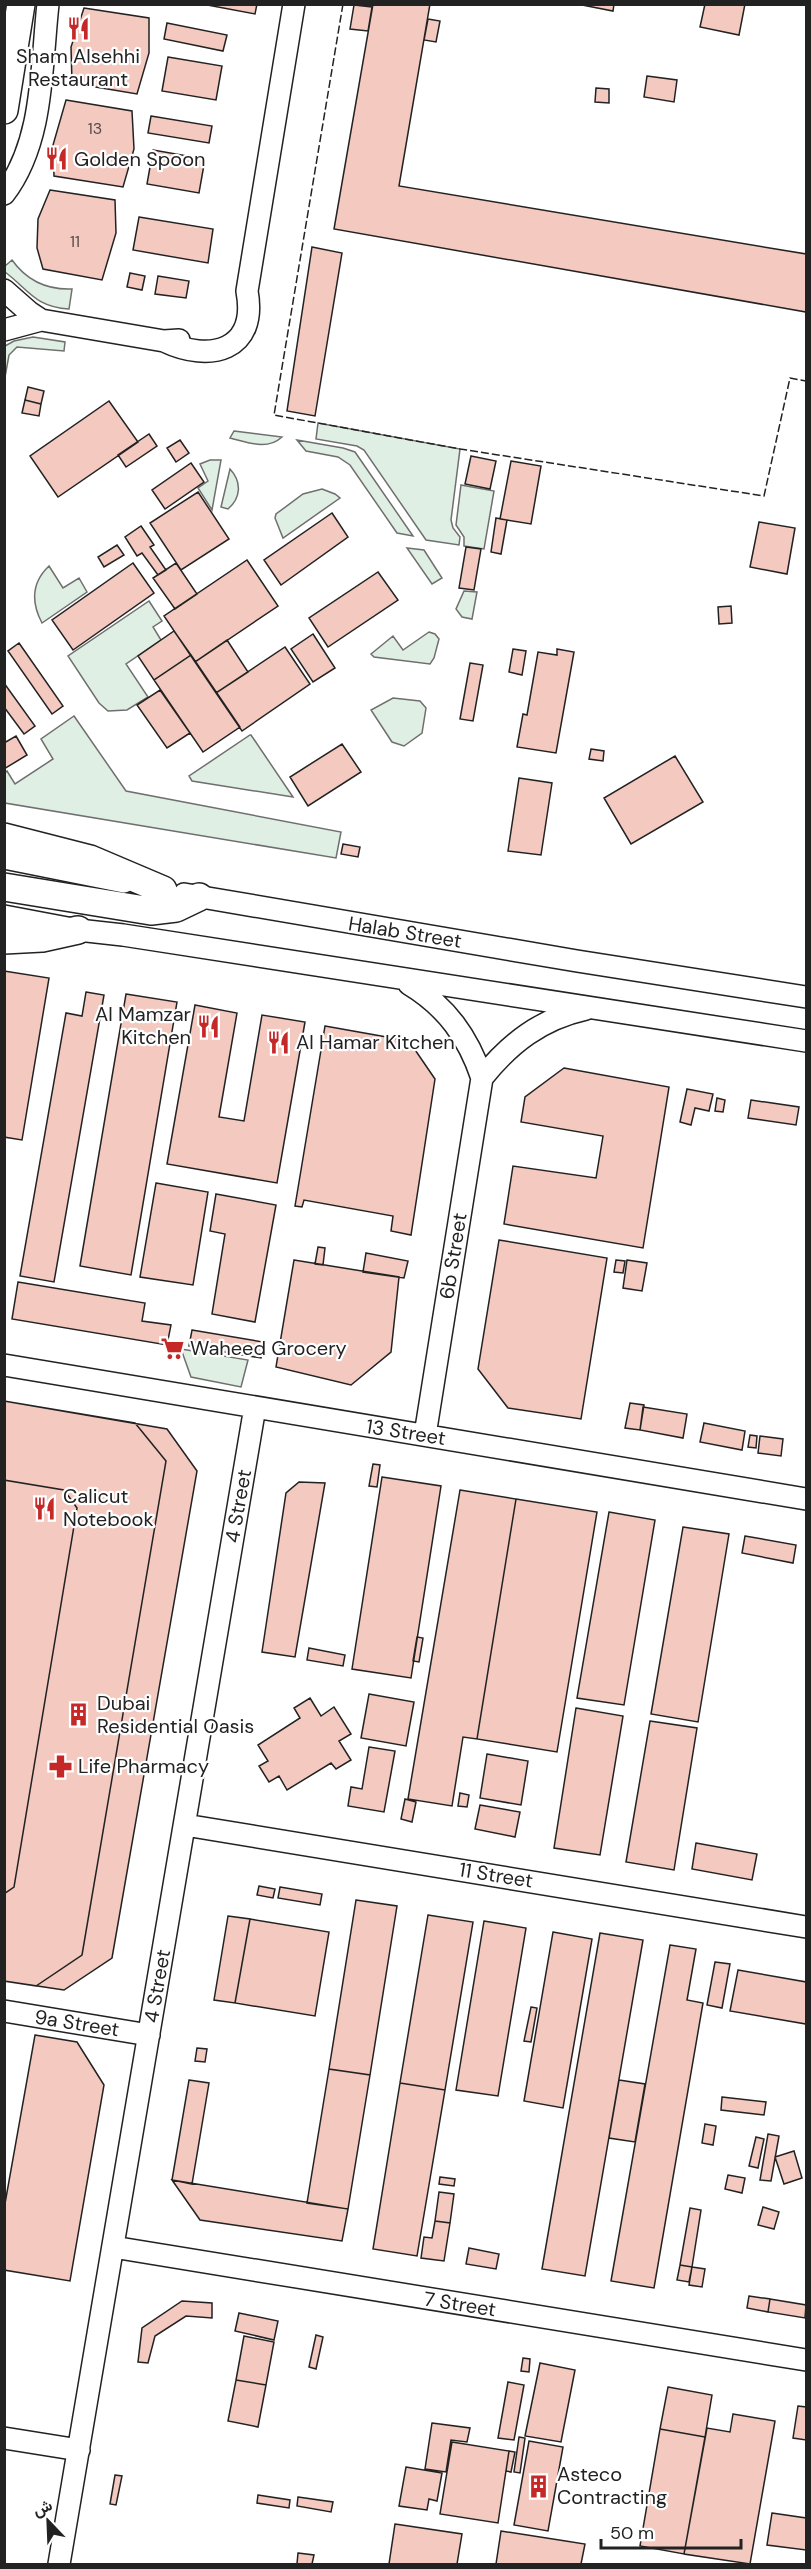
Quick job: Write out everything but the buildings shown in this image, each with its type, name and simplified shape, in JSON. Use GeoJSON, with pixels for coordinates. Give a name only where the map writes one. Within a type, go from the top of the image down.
{"type":"FeatureCollection","features":[{"type":"Feature","properties":{"kind":"main road"},"geometry":{"type":"LineString","coordinates":[[4,110],[21,4]]}},
{"type":"Feature","properties":{"kind":"main road"},"geometry":{"type":"LineString","coordinates":[[4,837],[90,859],[162,890]]}},
{"type":"Feature","properties":{"kind":"main road"},"geometry":{"type":"LineString","coordinates":[[4,887],[151,911],[176,908],[200,897]]}},
{"type":"Feature","properties":{"kind":"main road"},"geometry":{"type":"LineString","coordinates":[[4,940],[42,938],[78,930]]}},
{"type":"Feature","properties":{"kind":"street"},"geometry":{"type":"LineString","coordinates":[[4,194],[26,159],[34,131],[48,4]]}},
{"type":"Feature","properties":{"kind":"street"},"geometry":{"type":"LineString","coordinates":[[4,290],[28,312],[41,320],[164,341],[200,342],[217,338],[230,326],[247,291],[294,4]]}},
{"type":"Feature","properties":{"kind":"street"},"geometry":{"type":"LineString","coordinates":[[4,330],[41,320]]}},
{"type":"Feature","properties":{"kind":"street","name":"Halab Street"},"geometry":{"type":"LineString","coordinates":[[4,858],[200,897],[807,997]]}},
{"type":"Feature","properties":{"kind":"street"},"geometry":{"type":"LineString","coordinates":[[4,916],[78,930],[596,1007],[807,1041]]}},
{"type":"Feature","properties":{"kind":"street"},"geometry":{"type":"LineString","coordinates":[[404,980],[426,994],[445,1011],[461,1031],[482,1078]]}},
{"type":"Feature","properties":{"kind":"street","name":"6b Street"},"geometry":{"type":"LineString","coordinates":[[425,1435],[482,1078],[499,1056],[519,1038],[535,1028],[569,1013],[596,1007]]}},
{"type":"Feature","properties":{"kind":"street","name":"13 Street"},"geometry":{"type":"LineString","coordinates":[[4,1365],[807,1498]]}},
{"type":"Feature","properties":{"kind":"street","name":"4 Street"},"geometry":{"type":"LineString","coordinates":[[59,2565],[255,1407]]}},
{"type":"Feature","properties":{"kind":"street","name":"11 Street"},"geometry":{"type":"LineString","coordinates":[[184,1825],[807,1927]]}},
{"type":"Feature","properties":{"kind":"street","name":"9a Street"},"geometry":{"type":"LineString","coordinates":[[4,2011],[149,2035]]}},
{"type":"Feature","properties":{"kind":"street","name":"7 Street"},"geometry":{"type":"LineString","coordinates":[[113,2247],[807,2360]]}},
{"type":"Feature","properties":{"kind":"street"},"geometry":{"type":"LineString","coordinates":[[4,2438],[79,2450]]}},
{"type":"Feature","properties":{"kind":"green space"},"geometry":{"type":"Polygon","coordinates":[[[12,260],[24,274],[38,283],[54,288],[72,289],[69,309],[48,305],[27,291],[5,272],[5,266],[12,260]]]}},
{"type":"Feature","properties":{"kind":"green space"},"geometry":{"type":"Polygon","coordinates":[[[33,337],[65,342],[64,351],[17,347],[9,355],[5,377],[5,346],[14,341],[33,337]]]}},
{"type":"Feature","properties":{"kind":"green space"},"geometry":{"type":"Polygon","coordinates":[[[318,423],[460,449],[451,520],[453,528],[460,537],[459,545],[426,540],[364,450],[357,446],[316,439],[318,423]]]}},
{"type":"Feature","properties":{"kind":"green space"},"geometry":{"type":"Polygon","coordinates":[[[234,431],[282,437],[263,445],[230,438],[234,431]]]}},
{"type":"Feature","properties":{"kind":"green space"},"geometry":{"type":"Polygon","coordinates":[[[297,440],[355,452],[413,536],[397,533],[350,465],[338,457],[306,451],[297,440]]]}},
{"type":"Feature","properties":{"kind":"green space"},"geometry":{"type":"Polygon","coordinates":[[[210,460],[221,460],[212,510],[198,488],[208,481],[200,464],[210,460]]]}},
{"type":"Feature","properties":{"kind":"green space"},"geometry":{"type":"Polygon","coordinates":[[[230,469],[237,479],[238,495],[228,509],[221,507],[230,469]]]}},
{"type":"Feature","properties":{"kind":"green space"},"geometry":{"type":"Polygon","coordinates":[[[461,485],[494,491],[484,549],[464,546],[464,537],[456,525],[461,485]]]}},
{"type":"Feature","properties":{"kind":"green space"},"geometry":{"type":"Polygon","coordinates":[[[322,489],[340,498],[283,538],[275,518],[276,514],[303,494],[322,489]]]}},
{"type":"Feature","properties":{"kind":"green space"},"geometry":{"type":"Polygon","coordinates":[[[407,548],[424,550],[442,578],[432,584],[407,548]]]}},
{"type":"Feature","properties":{"kind":"green space"},"geometry":{"type":"Polygon","coordinates":[[[49,566],[63,588],[79,578],[87,592],[42,623],[36,608],[35,593],[39,579],[49,566]]]}},
{"type":"Feature","properties":{"kind":"green space"},"geometry":{"type":"Polygon","coordinates":[[[464,591],[477,592],[472,619],[462,617],[456,609],[464,591]]]}},
{"type":"Feature","properties":{"kind":"green space"},"geometry":{"type":"Polygon","coordinates":[[[149,601],[162,621],[153,627],[161,640],[126,664],[148,697],[127,710],[108,711],[99,703],[68,656],[149,601]]]}},
{"type":"Feature","properties":{"kind":"green space"},"geometry":{"type":"Polygon","coordinates":[[[429,632],[435,634],[439,639],[430,664],[374,657],[371,654],[393,636],[403,650],[429,632]]]}},
{"type":"Feature","properties":{"kind":"green space"},"geometry":{"type":"Polygon","coordinates":[[[393,698],[420,701],[426,708],[422,733],[404,746],[392,742],[371,710],[393,698]]]}},
{"type":"Feature","properties":{"kind":"green space"},"geometry":{"type":"Polygon","coordinates":[[[74,716],[126,791],[341,832],[336,858],[5,803],[5,773],[7,771],[15,784],[53,759],[41,739],[74,716]]]}},
{"type":"Feature","properties":{"kind":"green space"},"geometry":{"type":"Polygon","coordinates":[[[250,735],[293,797],[192,781],[189,776],[250,735]]]}},
{"type":"Feature","properties":{"kind":"green space"},"geometry":{"type":"Polygon","coordinates":[[[181,1349],[248,1360],[241,1387],[191,1377],[181,1349]]]}},
{"type":"Feature","properties":{"kind":"fence"},"geometry":{"type":"LineString","coordinates":[[343,4],[274,415],[460,449],[764,496],[790,378],[806,381]]}},
{"type":"Feature","properties":{"kind":"place","name":"Sham Alsehhi Restaurant"},"geometry":{"type":"Point","coordinates":[78,28]}},
{"type":"Feature","properties":{"kind":"place","name":"Golden Spoon"},"geometry":{"type":"Point","coordinates":[56,159]}},
{"type":"Feature","properties":{"kind":"place","name":"Al Mamzar Kitchen"},"geometry":{"type":"Point","coordinates":[209,1026]}},
{"type":"Feature","properties":{"kind":"place","name":"Al Hamar Kitchen"},"geometry":{"type":"Point","coordinates":[278,1042]}},
{"type":"Feature","properties":{"kind":"place","name":"Waheed Grocery"},"geometry":{"type":"Point","coordinates":[172,1348]}},
{"type":"Feature","properties":{"kind":"place","name":"Calicut Notebook"},"geometry":{"type":"Point","coordinates":[45,1508]}},
{"type":"Feature","properties":{"kind":"place","name":"Dubai Residential Oasis"},"geometry":{"type":"Point","coordinates":[79,1715]}},
{"type":"Feature","properties":{"kind":"place","name":"Life Pharmacy"},"geometry":{"type":"Point","coordinates":[60,1766]}},
{"type":"Feature","properties":{"kind":"place","name":"Asteco Contracting"},"geometry":{"type":"Point","coordinates":[539,2486]}}]}
